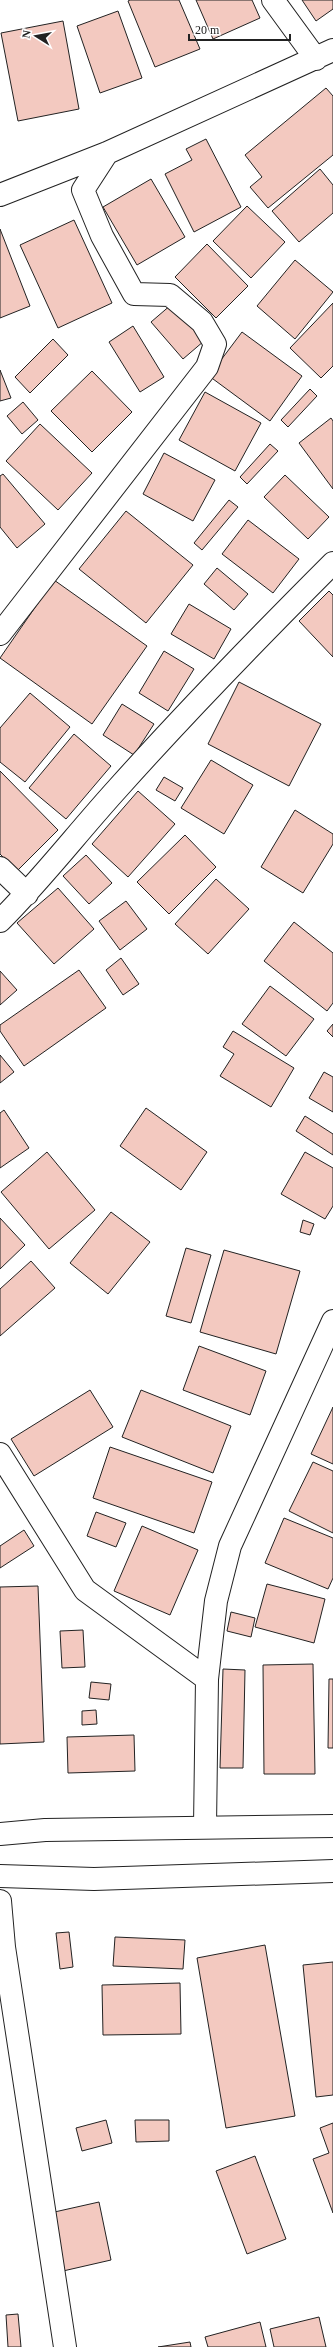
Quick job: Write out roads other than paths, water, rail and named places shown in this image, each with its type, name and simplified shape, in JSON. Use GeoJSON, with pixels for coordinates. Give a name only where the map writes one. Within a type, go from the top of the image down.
{"type":"FeatureCollection","features":[{"type":"Feature","properties":{"kind":"street"},"geometry":{"type":"LineString","coordinates":[[0,195],[106,153],[325,54],[273,0]]}},
{"type":"Feature","properties":{"kind":"street"},"geometry":{"type":"LineString","coordinates":[[0,634],[207,366],[215,344],[202,322],[170,295],[134,294],[102,236],[84,190],[106,153]]}},
{"type":"Feature","properties":{"kind":"street"},"geometry":{"type":"LineString","coordinates":[[0,921],[27,894],[118,788],[287,608],[333,563]]}},
{"type":"Feature","properties":{"kind":"street"},"geometry":{"type":"LineString","coordinates":[[0,868],[27,894]]}},
{"type":"Feature","properties":{"kind":"street"},"geometry":{"type":"LineString","coordinates":[[205,1827],[208,1679],[216,1601],[230,1546],[333,1321]]}},
{"type":"Feature","properties":{"kind":"street"},"geometry":{"type":"LineString","coordinates":[[0,1454],[85,1590],[208,1679]]}},
{"type":"Feature","properties":{"kind":"street"},"geometry":{"type":"LineString","coordinates":[[0,1834],[46,1830],[333,1826]]}},
{"type":"Feature","properties":{"kind":"street"},"geometry":{"type":"LineString","coordinates":[[0,1876],[94,1879],[333,1871]]}},
{"type":"Feature","properties":{"kind":"street"},"geometry":{"type":"LineString","coordinates":[[0,1901],[6,1954],[64,2347]]}}]}
